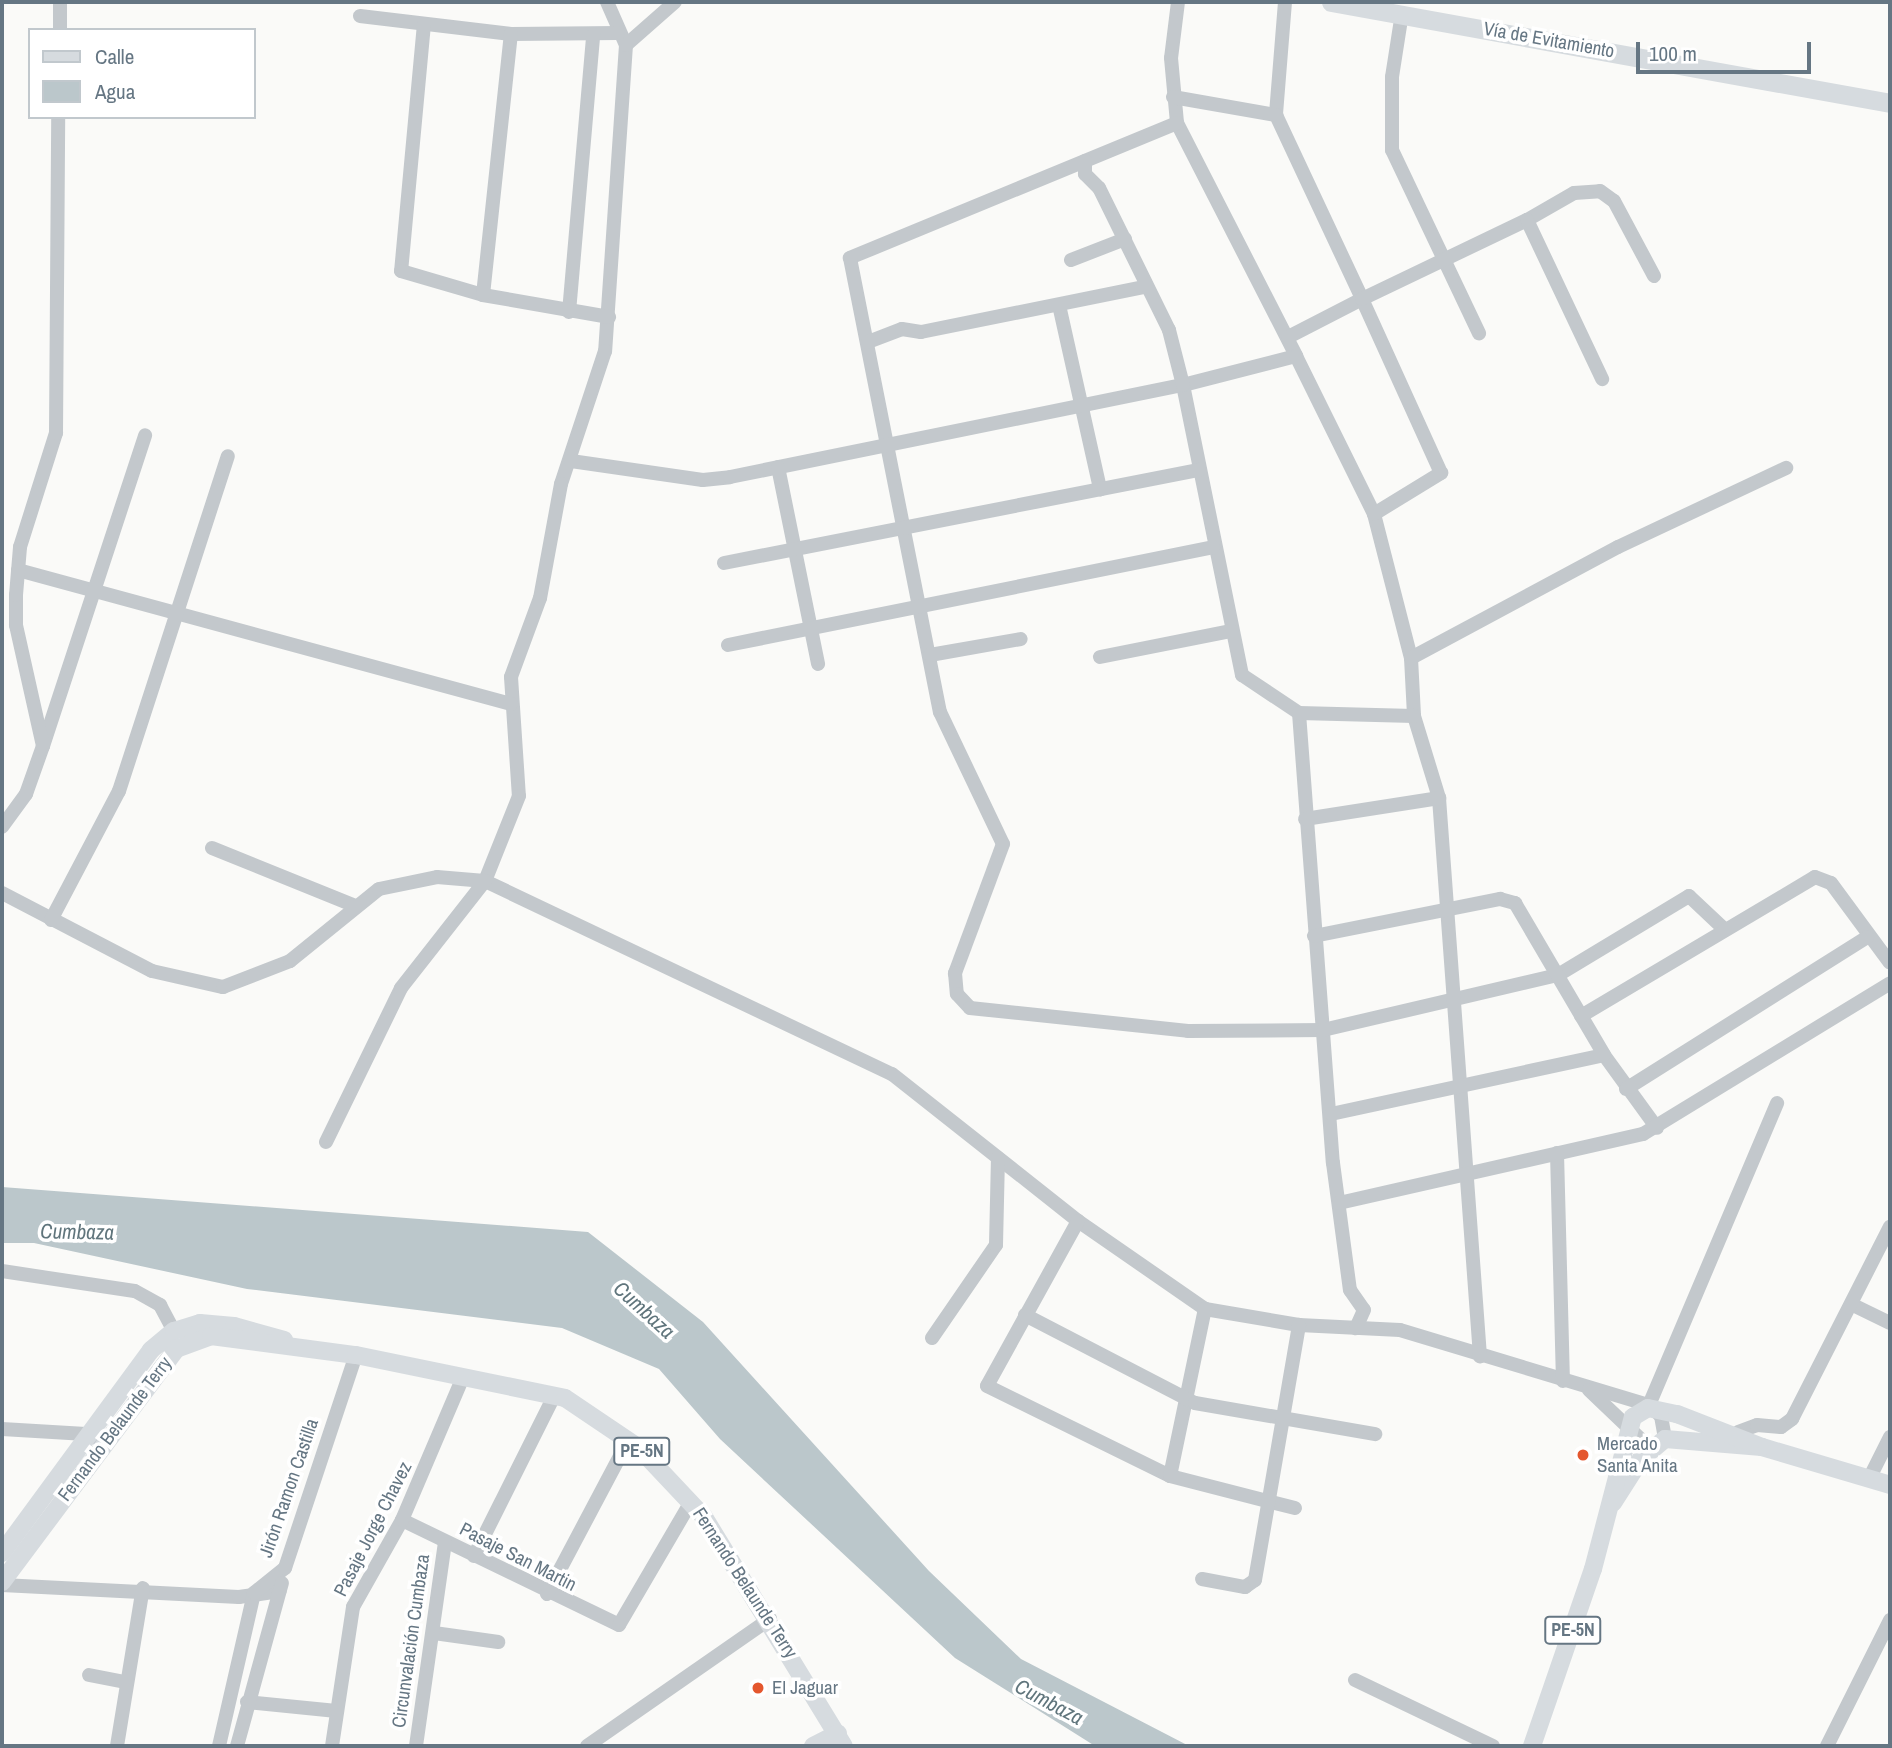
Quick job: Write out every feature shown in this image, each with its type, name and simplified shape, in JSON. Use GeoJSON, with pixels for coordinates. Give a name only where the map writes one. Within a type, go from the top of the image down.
{"type":"FeatureCollection","features":[{"type":"Feature","properties":{"kind":"highway","name":"Vía de Evitamiento"},"geometry":{"type":"LineString","coordinates":[[1331,2],[1890,103]]}},
{"type":"Feature","properties":{"kind":"main road","name":"Fernando Belaunde Terry"},"geometry":{"type":"LineString","coordinates":[[174,1331],[200,1323],[234,1326],[304,1351]]}},
{"type":"Feature","properties":{"kind":"main road","name":"PE-5N"},"geometry":{"type":"LineString","coordinates":[[2,1553],[8,1535],[150,1350],[174,1331]]}},
{"type":"Feature","properties":{"kind":"main road","name":"Fernando Belaunde Terry"},"geometry":{"type":"LineString","coordinates":[[2,1583],[163,1361],[194,1340],[211,1336],[304,1351],[356,1355],[554,1396],[596,1414],[691,1502],[770,1619],[841,1740]]}},
{"type":"Feature","properties":{"kind":"main road"},"geometry":{"type":"LineString","coordinates":[[1628,1424],[1641,1410],[1653,1407],[1738,1432],[1762,1447]]}},
{"type":"Feature","properties":{"kind":"main road","name":"PE-5N"},"geometry":{"type":"LineString","coordinates":[[1532,1746],[1607,1512],[1628,1424]]}},
{"type":"Feature","properties":{"kind":"main road"},"geometry":{"type":"LineString","coordinates":[[1658,1444],[1762,1447],[1890,1485]]}},
{"type":"Feature","properties":{"kind":"main road","name":"PE-5N"},"geometry":{"type":"LineString","coordinates":[[1607,1512],[1658,1444]]}},
{"type":"Feature","properties":{"kind":"main road"},"geometry":{"type":"LineString","coordinates":[[813,1746],[841,1740]]}},
{"type":"Feature","properties":{"kind":"street"},"geometry":{"type":"LineString","coordinates":[[60,2],[60,28]]}},
{"type":"Feature","properties":{"kind":"street"},"geometry":{"type":"LineString","coordinates":[[326,1142],[401,988],[485,881],[519,796],[511,704],[517,653],[540,598],[571,461],[592,401],[609,317],[622,39],[607,2]]}},
{"type":"Feature","properties":{"kind":"street"},"geometry":{"type":"LineString","coordinates":[[360,16],[511,34],[593,35],[622,39],[675,2]]}},
{"type":"Feature","properties":{"kind":"street"},"geometry":{"type":"LineString","coordinates":[[1178,2],[1173,97],[1177,123],[1288,337],[1374,513],[1411,658],[1414,716],[1440,798],[1469,1172],[1480,1356]]}},
{"type":"Feature","properties":{"kind":"street"},"geometry":{"type":"LineString","coordinates":[[1285,2],[1276,115],[1441,472],[1374,513]]}},
{"type":"Feature","properties":{"kind":"street"},"geometry":{"type":"LineString","coordinates":[[1402,13],[1392,77],[1392,150],[1479,333]]}},
{"type":"Feature","properties":{"kind":"street"},"geometry":{"type":"LineString","coordinates":[[424,24],[398,265],[406,276],[483,295],[609,317]]}},
{"type":"Feature","properties":{"kind":"street"},"geometry":{"type":"LineString","coordinates":[[483,295],[511,34]]}},
{"type":"Feature","properties":{"kind":"street"},"geometry":{"type":"LineString","coordinates":[[569,312],[593,35]]}},
{"type":"Feature","properties":{"kind":"street"},"geometry":{"type":"LineString","coordinates":[[1173,97],[1276,115]]}},
{"type":"Feature","properties":{"kind":"street"},"geometry":{"type":"LineString","coordinates":[[43,746],[16,625],[18,570],[56,433],[58,119]]}},
{"type":"Feature","properties":{"kind":"street"},"geometry":{"type":"LineString","coordinates":[[1177,123],[850,258],[940,712],[1003,844],[955,973],[962,1000],[970,1008],[1188,1031],[1323,1030],[1456,996],[1558,975],[1689,896],[1724,929]]}},
{"type":"Feature","properties":{"kind":"street"},"geometry":{"type":"LineString","coordinates":[[1085,161],[1085,174],[1125,239],[1145,287],[1170,330],[1213,547],[1231,631],[1245,680],[1299,713],[1414,716]]}},
{"type":"Feature","properties":{"kind":"street"},"geometry":{"type":"LineString","coordinates":[[1288,337],[1527,220],[1574,193],[1600,191],[1614,201],[1654,276]]}},
{"type":"Feature","properties":{"kind":"street"},"geometry":{"type":"LineString","coordinates":[[1527,220],[1602,379]]}},
{"type":"Feature","properties":{"kind":"street"},"geometry":{"type":"LineString","coordinates":[[1071,260],[1125,239]]}},
{"type":"Feature","properties":{"kind":"street"},"geometry":{"type":"LineString","coordinates":[[868,342],[902,329],[921,332],[1145,287]]}},
{"type":"Feature","properties":{"kind":"street"},"geometry":{"type":"LineString","coordinates":[[1059,304],[1085,405],[1100,489]]}},
{"type":"Feature","properties":{"kind":"street"},"geometry":{"type":"LineString","coordinates":[[571,461],[703,480],[1183,385],[1296,356]]}},
{"type":"Feature","properties":{"kind":"street"},"geometry":{"type":"LineString","coordinates":[[2,827],[26,794],[96,592],[145,435]]}},
{"type":"Feature","properties":{"kind":"street"},"geometry":{"type":"LineString","coordinates":[[51,920],[119,791],[228,456]]}},
{"type":"Feature","properties":{"kind":"street"},"geometry":{"type":"LineString","coordinates":[[778,467],[793,552],[818,664]]}},
{"type":"Feature","properties":{"kind":"street"},"geometry":{"type":"LineString","coordinates":[[1411,658],[1618,547],[1786,468]]}},
{"type":"Feature","properties":{"kind":"street"},"geometry":{"type":"LineString","coordinates":[[724,563],[793,552],[905,526],[1199,470]]}},
{"type":"Feature","properties":{"kind":"street"},"geometry":{"type":"LineString","coordinates":[[728,645],[921,611],[1213,547]]}},
{"type":"Feature","properties":{"kind":"street"},"geometry":{"type":"LineString","coordinates":[[18,570],[96,592],[180,610],[511,704]]}},
{"type":"Feature","properties":{"kind":"street"},"geometry":{"type":"LineString","coordinates":[[1100,657],[1231,631]]}},
{"type":"Feature","properties":{"kind":"street"},"geometry":{"type":"LineString","coordinates":[[930,655],[1021,639]]}},
{"type":"Feature","properties":{"kind":"street"},"geometry":{"type":"LineString","coordinates":[[1299,713],[1314,936],[1339,1203],[1350,1290],[1364,1310],[1356,1328]]}},
{"type":"Feature","properties":{"kind":"street"},"geometry":{"type":"LineString","coordinates":[[1306,819],[1440,798]]}},
{"type":"Feature","properties":{"kind":"street"},"geometry":{"type":"LineString","coordinates":[[212,848],[353,905]]}},
{"type":"Feature","properties":{"kind":"street"},"geometry":{"type":"LineString","coordinates":[[1581,1016],[1815,877],[1831,883],[1867,937],[1890,963]]}},
{"type":"Feature","properties":{"kind":"street"},"geometry":{"type":"LineString","coordinates":[[2,893],[152,971],[223,987],[290,961],[353,905],[406,880],[485,881],[892,1074],[1078,1221],[1205,1309],[1299,1325],[1400,1330],[1653,1407]]}},
{"type":"Feature","properties":{"kind":"street"},"geometry":{"type":"LineString","coordinates":[[1314,936],[1500,899],[1515,903],[1604,1055],[1626,1089],[1657,1128]]}},
{"type":"Feature","properties":{"kind":"street"},"geometry":{"type":"LineString","coordinates":[[1626,1089],[1867,937]]}},
{"type":"Feature","properties":{"kind":"street"},"geometry":{"type":"LineString","coordinates":[[1339,1203],[1657,1128],[1890,983]]}},
{"type":"Feature","properties":{"kind":"street"},"geometry":{"type":"LineString","coordinates":[[1331,1114],[1604,1055]]}},
{"type":"Feature","properties":{"kind":"street"},"geometry":{"type":"LineString","coordinates":[[1588,1389],[1628,1424],[1633,1438],[1658,1444],[1653,1407],[1777,1103]]}},
{"type":"Feature","properties":{"kind":"street"},"geometry":{"type":"LineString","coordinates":[[1557,1153],[1563,1381]]}},
{"type":"Feature","properties":{"kind":"street"},"geometry":{"type":"LineString","coordinates":[[932,1338],[996,1245],[998,1158]]}},
{"type":"Feature","properties":{"kind":"street"},"geometry":{"type":"LineString","coordinates":[[1078,1221],[987,1386],[1170,1476],[1265,1503],[1295,1508]]}},
{"type":"Feature","properties":{"kind":"street"},"geometry":{"type":"LineString","coordinates":[[1738,1432],[1787,1426],[1853,1305],[1890,1227]]}},
{"type":"Feature","properties":{"kind":"street"},"geometry":{"type":"LineString","coordinates":[[2,1271],[135,1291],[160,1305],[174,1331]]}},
{"type":"Feature","properties":{"kind":"street"},"geometry":{"type":"LineString","coordinates":[[1853,1305],[1890,1324]]}},
{"type":"Feature","properties":{"kind":"street"},"geometry":{"type":"LineString","coordinates":[[1170,1476],[1205,1309]]}},
{"type":"Feature","properties":{"kind":"street"},"geometry":{"type":"LineString","coordinates":[[1025,1315],[1187,1397],[1375,1434]]}},
{"type":"Feature","properties":{"kind":"street"},"geometry":{"type":"LineString","coordinates":[[1202,1579],[1251,1584],[1299,1325]]}},
{"type":"Feature","properties":{"kind":"street","name":"Jirón Ramon Castilla"},"geometry":{"type":"LineString","coordinates":[[254,1593],[285,1567],[356,1355]]}},
{"type":"Feature","properties":{"kind":"street","name":"Pasaje Jorge Chavez"},"geometry":{"type":"LineString","coordinates":[[332,1746],[353,1607],[402,1520],[461,1395],[463,1377]]}},
{"type":"Feature","properties":{"kind":"street"},"geometry":{"type":"LineString","coordinates":[[474,1556],[554,1396]]}},
{"type":"Feature","properties":{"kind":"street"},"geometry":{"type":"LineString","coordinates":[[2,1429],[86,1434],[104,1441]]}},
{"type":"Feature","properties":{"kind":"street"},"geometry":{"type":"LineString","coordinates":[[1869,1479],[1890,1437]]}},
{"type":"Feature","properties":{"kind":"street"},"geometry":{"type":"LineString","coordinates":[[547,1594],[628,1441]]}},
{"type":"Feature","properties":{"kind":"street","name":"Pasaje San Martin"},"geometry":{"type":"LineString","coordinates":[[402,1520],[547,1594],[619,1625],[691,1502]]}},
{"type":"Feature","properties":{"kind":"street","name":"Circunvalación Cumbaza"},"geometry":{"type":"LineString","coordinates":[[416,1746],[445,1542]]}},
{"type":"Feature","properties":{"kind":"street"},"geometry":{"type":"LineString","coordinates":[[237,1746],[285,1567]]}},
{"type":"Feature","properties":{"kind":"street"},"geometry":{"type":"LineString","coordinates":[[2,1583],[254,1593],[280,1591]]}},
{"type":"Feature","properties":{"kind":"street"},"geometry":{"type":"LineString","coordinates":[[117,1746],[143,1588]]}},
{"type":"Feature","properties":{"kind":"street"},"geometry":{"type":"LineString","coordinates":[[219,1746],[254,1593]]}},
{"type":"Feature","properties":{"kind":"street"},"geometry":{"type":"LineString","coordinates":[[587,1746],[770,1619]]}},
{"type":"Feature","properties":{"kind":"street"},"geometry":{"type":"LineString","coordinates":[[1827,1746],[1890,1620]]}},
{"type":"Feature","properties":{"kind":"street"},"geometry":{"type":"LineString","coordinates":[[434,1633],[499,1642]]}},
{"type":"Feature","properties":{"kind":"street"},"geometry":{"type":"LineString","coordinates":[[89,1675],[126,1682]]}},
{"type":"Feature","properties":{"kind":"street"},"geometry":{"type":"LineString","coordinates":[[1355,1680],[1493,1746]]}},
{"type":"Feature","properties":{"kind":"street"},"geometry":{"type":"LineString","coordinates":[[247,1702],[337,1711]]}},
{"type":"Feature","properties":{"kind":"water","name":"Cumbaza"},"geometry":{"type":"Polygon","coordinates":[[[2,1187],[588,1232],[703,1322],[929,1571],[1021,1659],[1189,1746],[1095,1746],[955,1658],[720,1439],[659,1369],[562,1328],[247,1289],[34,1243],[2,1243],[2,1187]]]}},
{"type":"Feature","properties":{"kind":"place","name":"Mercado Santa Anita"},"geometry":{"type":"Point","coordinates":[1583,1455]}},
{"type":"Feature","properties":{"kind":"place","name":"El Jaguar"},"geometry":{"type":"Point","coordinates":[758,1688]}}]}
